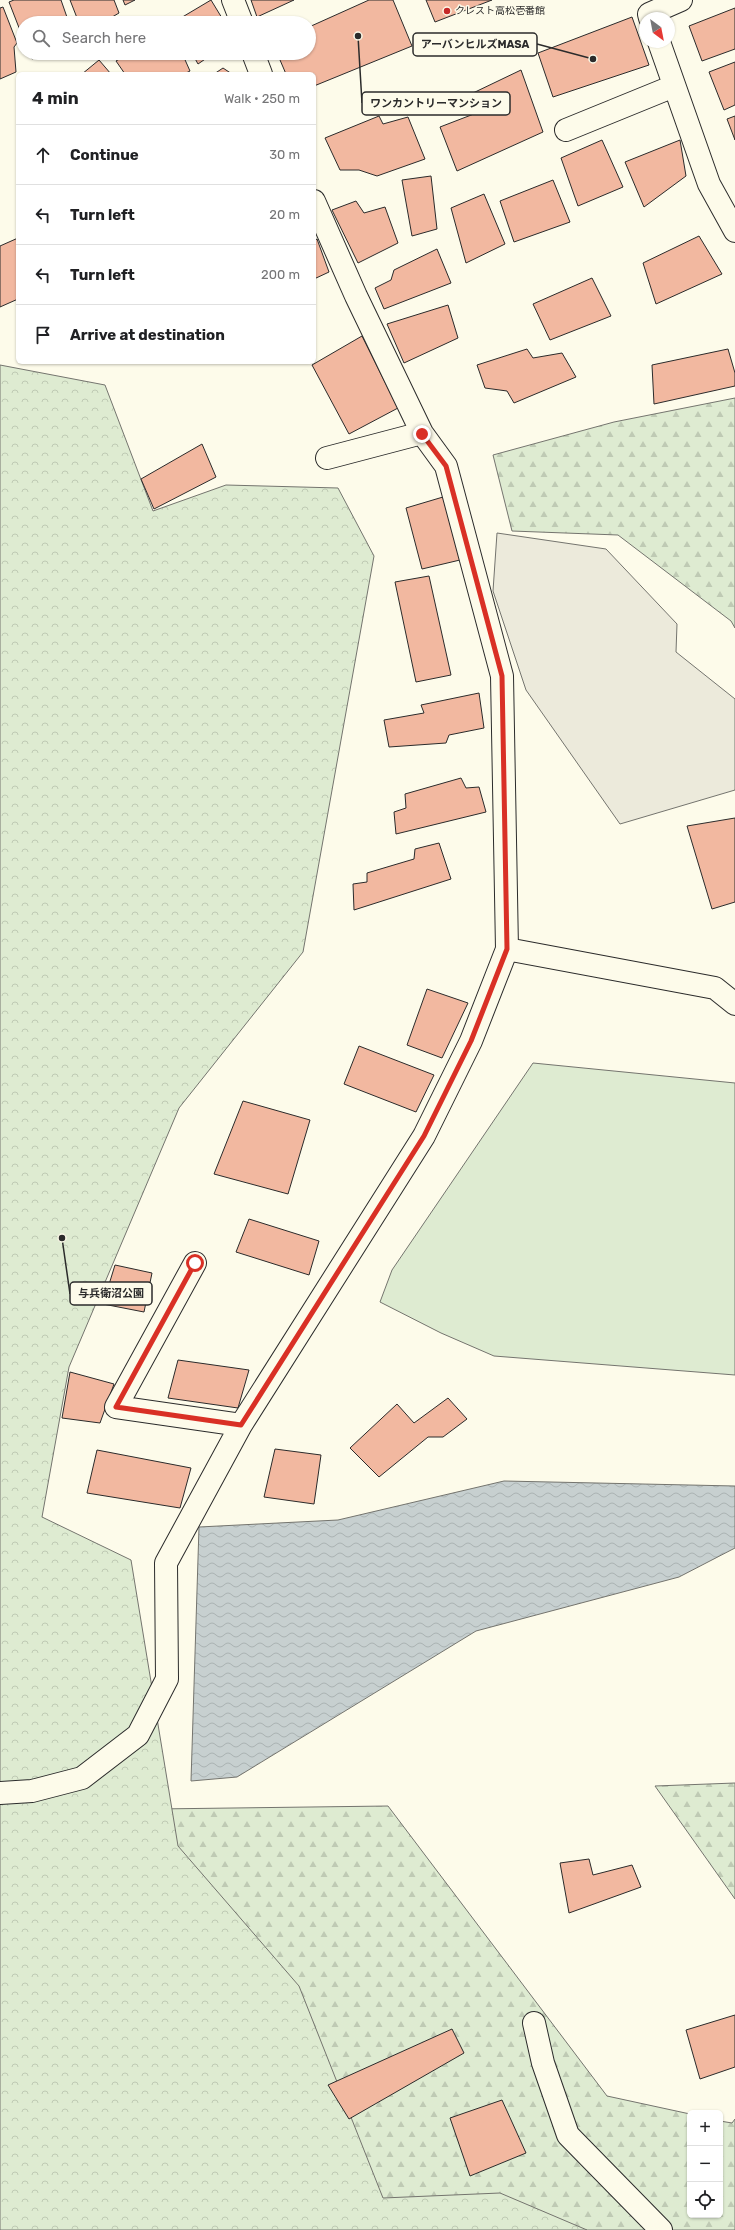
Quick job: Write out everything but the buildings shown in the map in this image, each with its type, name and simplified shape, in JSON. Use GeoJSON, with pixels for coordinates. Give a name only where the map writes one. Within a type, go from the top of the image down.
{"type":"FeatureCollection","features":[{"type":"Feature","properties":{"kind":"lane"},"geometry":{"type":"LineString","coordinates":[[233,0],[239,16]]}},
{"type":"Feature","properties":{"kind":"lane"},"geometry":{"type":"LineString","coordinates":[[654,12],[681,0]]}},
{"type":"Feature","properties":{"kind":"lane"},"geometry":{"type":"LineString","coordinates":[[661,48],[709,184],[735,231]]}},
{"type":"Feature","properties":{"kind":"lane"},"geometry":{"type":"LineString","coordinates":[[256,60],[260,72]]}},
{"type":"Feature","properties":{"kind":"lane"},"geometry":{"type":"LineString","coordinates":[[566,130],[674,86]]}},
{"type":"Feature","properties":{"kind":"lane"},"geometry":{"type":"LineString","coordinates":[[0,1793],[32,1791],[82,1778],[138,1735],[167,1679],[166,1562],[241,1425],[424,1136],[471,1041],[507,949],[502,676],[446,466],[422,434],[356,296],[316,206]]}},
{"type":"Feature","properties":{"kind":"lane"},"geometry":{"type":"LineString","coordinates":[[327,458],[422,434]]}},
{"type":"Feature","properties":{"kind":"lane"},"geometry":{"type":"LineString","coordinates":[[507,949],[715,988],[735,1004]]}},
{"type":"Feature","properties":{"kind":"lane"},"geometry":{"type":"LineString","coordinates":[[195,1263],[116,1407],[241,1425]]}},
{"type":"Feature","properties":{"kind":"lane"},"geometry":{"type":"LineString","coordinates":[[534,2024],[543,2063],[568,2136],[661,2230]]}},
{"type":"Feature","properties":{"kind":"green space"},"geometry":{"type":"Polygon","coordinates":[[[0,365],[105,385],[153,511],[226,485],[338,488],[374,556],[303,952],[179,1108],[69,1367],[42,1517],[131,1560],[178,1846],[299,1986],[383,2198],[500,2193],[587,2230],[0,2230],[0,365]]]}},
{"type":"Feature","properties":{"kind":"green space"},"geometry":{"type":"Polygon","coordinates":[[[735,398],[735,628],[731,621],[618,535],[512,531],[493,455],[614,422],[735,398]]]}},
{"type":"Feature","properties":{"kind":"green space"},"geometry":{"type":"Polygon","coordinates":[[[533,1063],[735,1083],[735,1375],[494,1356],[441,1333],[380,1302],[392,1270],[533,1063]]]}},
{"type":"Feature","properties":{"kind":"green space"},"geometry":{"type":"Polygon","coordinates":[[[735,1783],[735,1899],[655,1786],[735,1783]]]}},
{"type":"Feature","properties":{"kind":"green space"},"geometry":{"type":"Polygon","coordinates":[[[388,1806],[607,2096],[687,2113],[687,2218],[723,2218],[723,2122],[732,2123],[735,2119],[735,2230],[0,2230],[0,1811],[388,1806]]]}},
{"type":"Feature","properties":{"kind":"shaded area"},"geometry":{"type":"Polygon","coordinates":[[[497,533],[606,549],[677,624],[676,652],[735,699],[735,790],[620,824],[526,690],[493,591],[497,533]]]}},
{"type":"Feature","properties":{"kind":"water"},"geometry":{"type":"Polygon","coordinates":[[[504,1481],[735,1486],[735,1548],[679,1577],[476,1631],[237,1777],[191,1781],[199,1527],[338,1520],[504,1481]]]}},
{"type":"Feature","properties":{"kind":"place","name":"クレスト高松壱番館"},"geometry":{"type":"Point","coordinates":[447,11]}},
{"type":"Feature","properties":{"kind":"place","name":"ワンカントリーマンション"},"geometry":{"type":"Point","coordinates":[358,36]}},
{"type":"Feature","properties":{"kind":"place","name":"アーバンヒルズMASA"},"geometry":{"type":"Point","coordinates":[593,59]}},
{"type":"Feature","properties":{"kind":"place","name":"与兵衛沼公園"},"geometry":{"type":"Point","coordinates":[62,1238]}},
{"type":"Feature","properties":{"kind":"route"},"geometry":{"type":"LineString","coordinates":[[195,1263],[116,1407],[241,1425],[424,1136],[471,1041],[507,949],[502,676],[446,466],[422,434]]}}]}
